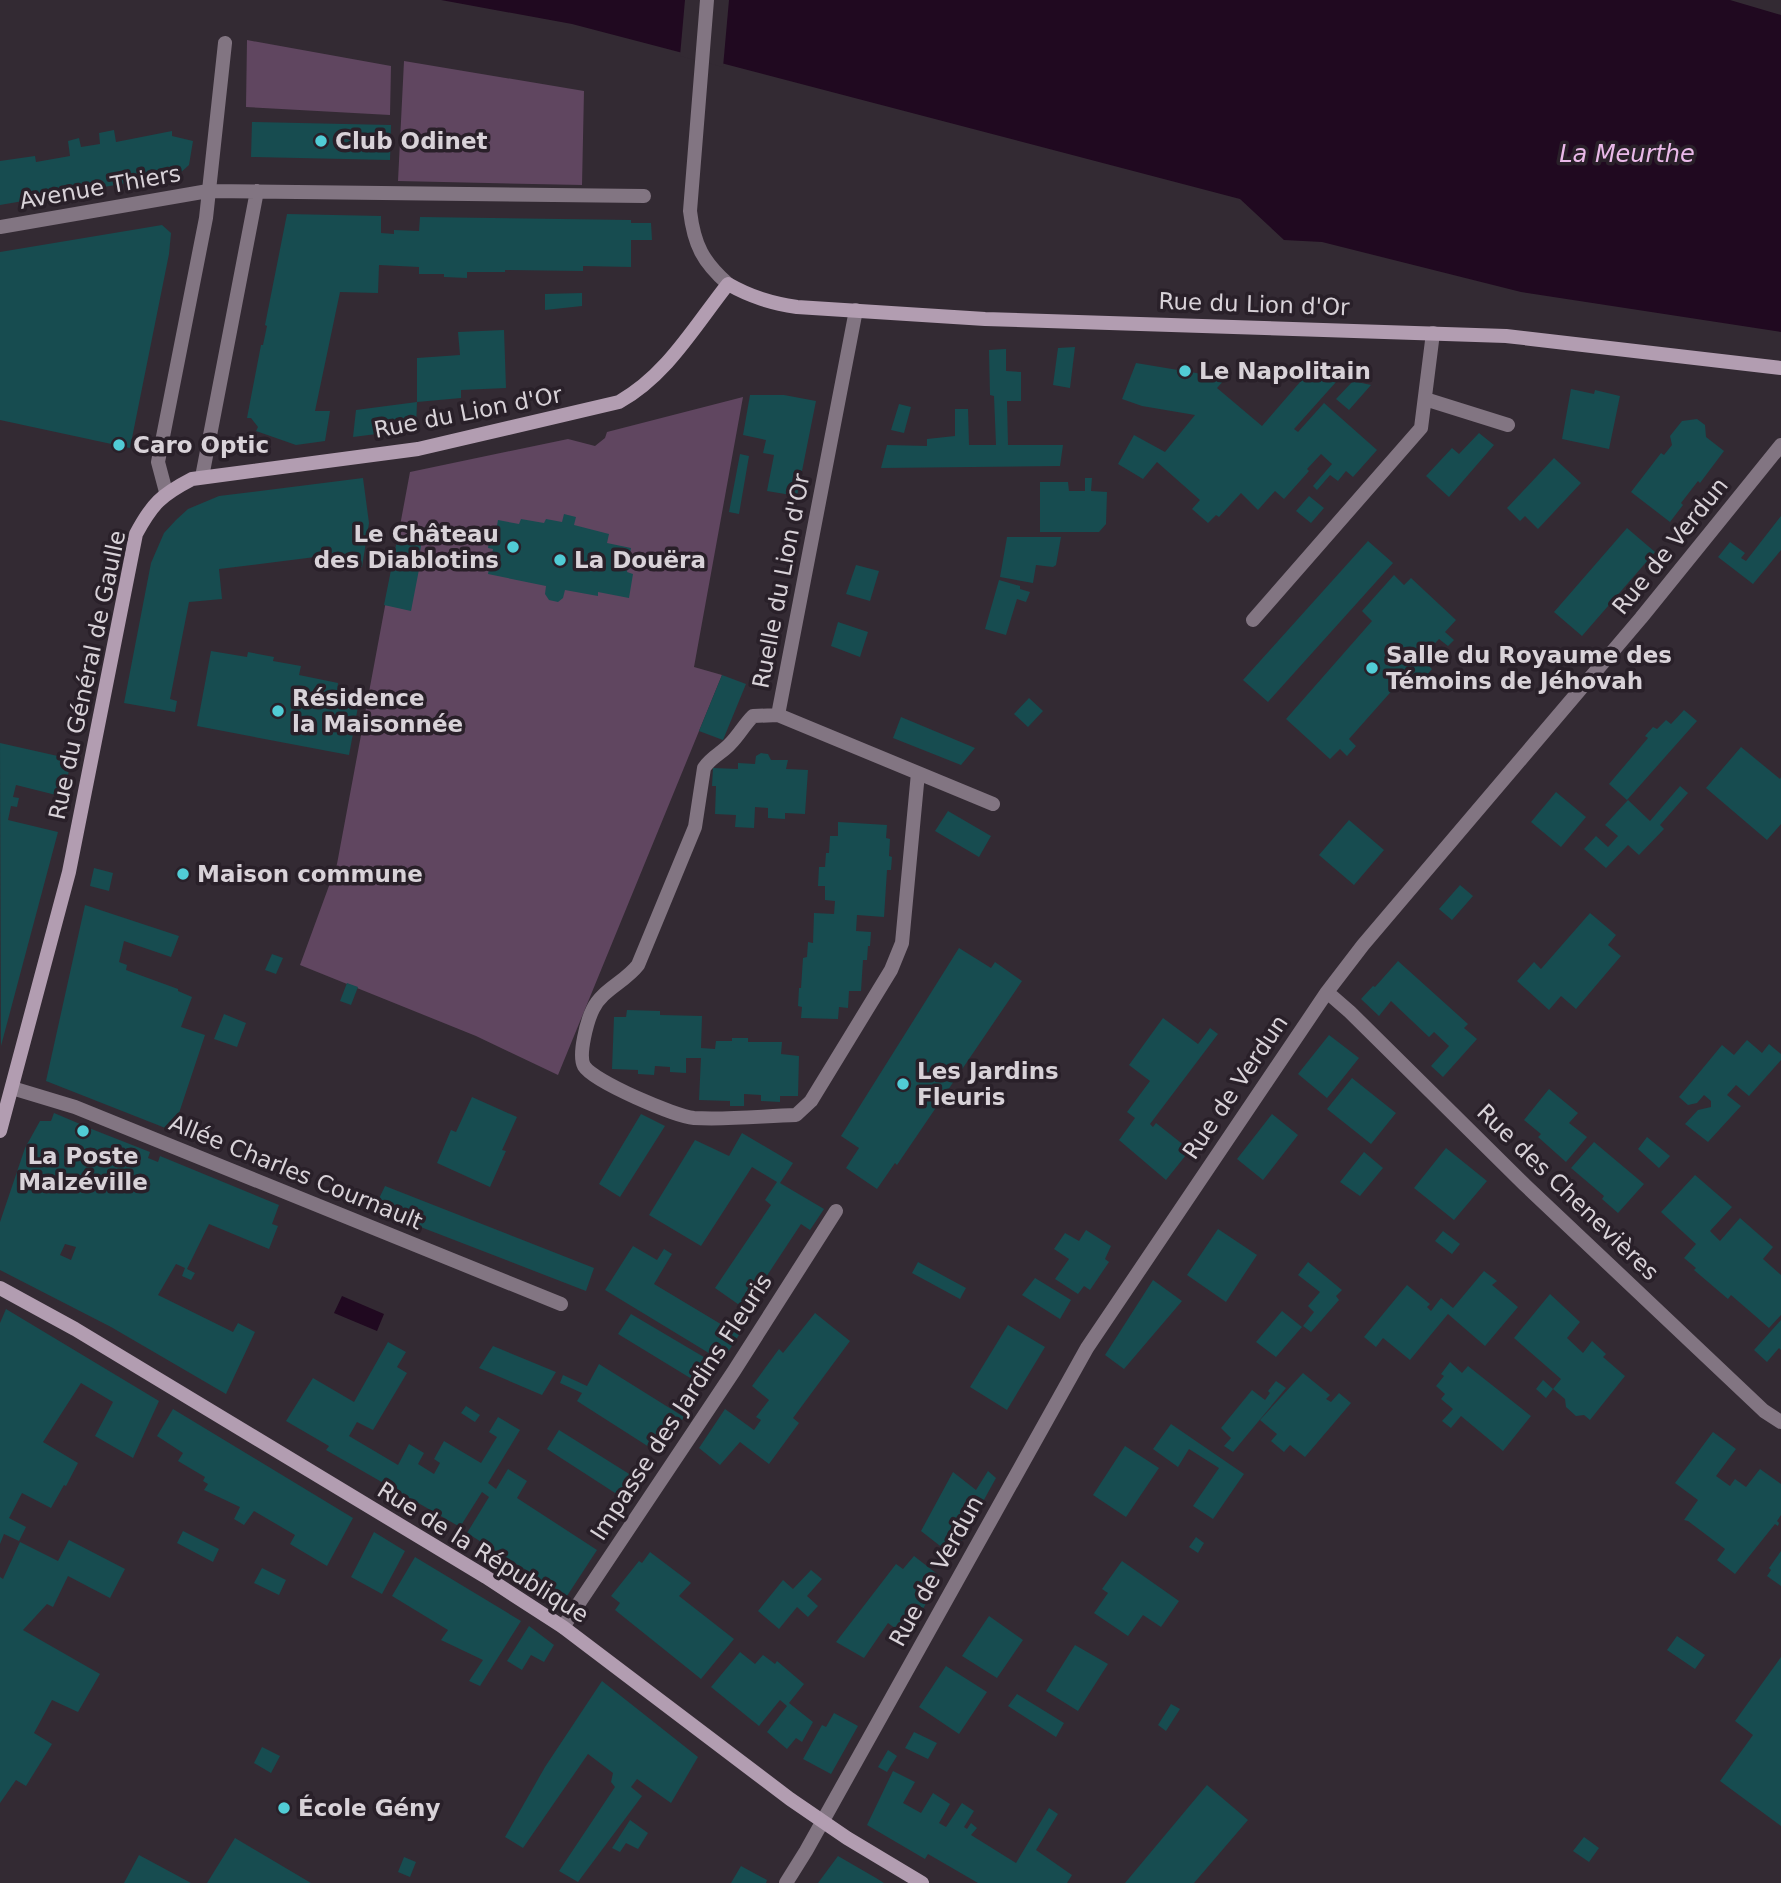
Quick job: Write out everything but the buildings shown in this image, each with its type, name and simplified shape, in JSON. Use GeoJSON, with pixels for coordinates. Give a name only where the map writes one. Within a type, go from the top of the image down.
{"type":"FeatureCollection","features":[{"type":"Feature","properties":{"kind":"main road","name":"Rue du Lion d'Or"},"geometry":{"type":"LineString","coordinates":[[166,492],[202,477],[418,449],[619,402],[636,393],[662,371],[728,284],[749,296],[770,303],[856,310],[985,319],[1506,336],[1781,368]]}},
{"type":"Feature","properties":{"kind":"main road","name":"Rue du Général de Gaulle"},"geometry":{"type":"LineString","coordinates":[[0,1131],[69,872],[136,534],[148,511],[166,492]]}},
{"type":"Feature","properties":{"kind":"main road","name":"Rue de la République"},"geometry":{"type":"LineString","coordinates":[[0,1288],[75,1329],[474,1570],[563,1627],[790,1799],[922,1883]]}},
{"type":"Feature","properties":{"kind":"street","name":"Rue du Lion d'Or"},"geometry":{"type":"LineString","coordinates":[[707,0],[694,145],[692,228],[705,261],[728,284]]}},
{"type":"Feature","properties":{"kind":"street"},"geometry":{"type":"LineString","coordinates":[[166,492],[158,462],[206,218],[225,43]]}},
{"type":"Feature","properties":{"kind":"street","name":"Avenue Thiers"},"geometry":{"type":"LineString","coordinates":[[0,227],[208,191],[644,196]]}},
{"type":"Feature","properties":{"kind":"street"},"geometry":{"type":"LineString","coordinates":[[202,477],[257,191]]}},
{"type":"Feature","properties":{"kind":"street","name":"Ruelle du Lion d'Or"},"geometry":{"type":"LineString","coordinates":[[856,310],[778,715],[993,804]]}},
{"type":"Feature","properties":{"kind":"street"},"geometry":{"type":"LineString","coordinates":[[1253,620],[1421,428],[1433,333]]}},
{"type":"Feature","properties":{"kind":"street"},"geometry":{"type":"LineString","coordinates":[[1425,398],[1508,425]]}},
{"type":"Feature","properties":{"kind":"street","name":"Rue de Verdun"},"geometry":{"type":"LineString","coordinates":[[786,1883],[1087,1348],[1327,992],[1363,945],[1642,618],[1781,445]]}},
{"type":"Feature","properties":{"kind":"street"},"geometry":{"type":"LineString","coordinates":[[778,715],[753,716],[730,745],[709,760],[704,768],[695,827],[638,965],[630,975],[602,996],[593,1009],[586,1030],[582,1056],[588,1071],[666,1111],[694,1118],[796,1115],[811,1101],[891,970],[902,943],[918,773]]}},
{"type":"Feature","properties":{"kind":"street","name":"Rue des Chenevières"},"geometry":{"type":"LineString","coordinates":[[1327,992],[1525,1185],[1764,1410],[1781,1422]]}},
{"type":"Feature","properties":{"kind":"street","name":"Allée Charles Cournault"},"geometry":{"type":"LineString","coordinates":[[12,1088],[75,1107],[561,1304]]}},
{"type":"Feature","properties":{"kind":"street","name":"Impasse des Jardins Fleuris"},"geometry":{"type":"LineString","coordinates":[[563,1627],[734,1371],[836,1211]]}},
{"type":"Feature","properties":{"kind":"shaded area"},"geometry":{"type":"Polygon","coordinates":[[[247,40],[391,66],[390,115],[246,107],[247,40]]]}},
{"type":"Feature","properties":{"kind":"shaded area"},"geometry":{"type":"Polygon","coordinates":[[[404,61],[584,91],[582,185],[398,181],[404,61]]]}},
{"type":"Feature","properties":{"kind":"shaded area"},"geometry":{"type":"Polygon","coordinates":[[[743,397],[694,667],[722,675],[558,1075],[476,1036],[300,965],[337,864],[410,472],[568,439],[595,446],[605,438],[607,432],[743,397]]]}},
{"type":"Feature","properties":{"kind":"water","name":"La Meurthe"},"geometry":{"type":"Polygon","coordinates":[[[441,0],[1730,0],[1781,15],[1781,332],[1521,292],[1322,242],[1284,240],[1240,199],[572,24],[441,0]]]}},
{"type":"Feature","properties":{"kind":"water"},"geometry":{"type":"Polygon","coordinates":[[[342,1296],[384,1314],[377,1331],[334,1313],[342,1296]]]}},
{"type":"Feature","properties":{"kind":"pier"},"geometry":{"type":"Polygon","coordinates":[[[685,0],[729,0],[723,67],[680,56],[685,0]]]}},
{"type":"Feature","properties":{"kind":"place","name":"Club Odinet"},"geometry":{"type":"Point","coordinates":[321,141]}},
{"type":"Feature","properties":{"kind":"place","name":"Le Napolitain"},"geometry":{"type":"Point","coordinates":[1185,371]}},
{"type":"Feature","properties":{"kind":"place","name":"Caro Optic"},"geometry":{"type":"Point","coordinates":[119,445]}},
{"type":"Feature","properties":{"kind":"place","name":"Le Château des Diablotins"},"geometry":{"type":"Point","coordinates":[513,547]}},
{"type":"Feature","properties":{"kind":"place","name":"La Douëra"},"geometry":{"type":"Point","coordinates":[560,560]}},
{"type":"Feature","properties":{"kind":"place","name":"Salle du Royaume des Témoins de Jéhovah"},"geometry":{"type":"Point","coordinates":[1372,668]}},
{"type":"Feature","properties":{"kind":"place","name":"Résidence la Maisonnée"},"geometry":{"type":"Point","coordinates":[278,711]}},
{"type":"Feature","properties":{"kind":"place","name":"Maison commune"},"geometry":{"type":"Point","coordinates":[183,874]}},
{"type":"Feature","properties":{"kind":"place","name":"Les Jardins Fleuris"},"geometry":{"type":"Point","coordinates":[903,1084]}},
{"type":"Feature","properties":{"kind":"place","name":"La Poste Malzéville"},"geometry":{"type":"Point","coordinates":[83,1131]}},
{"type":"Feature","properties":{"kind":"place","name":"École Gény"},"geometry":{"type":"Point","coordinates":[284,1808]}}]}
